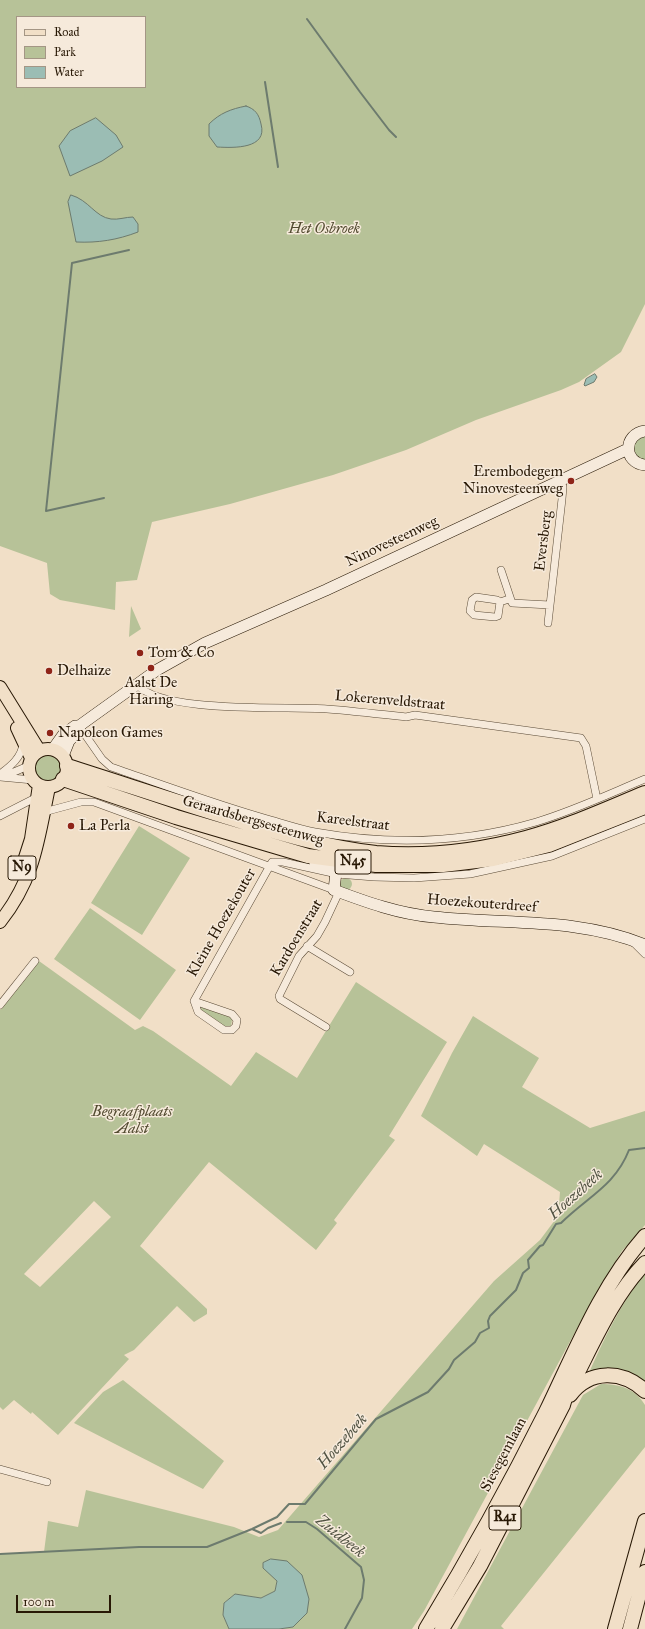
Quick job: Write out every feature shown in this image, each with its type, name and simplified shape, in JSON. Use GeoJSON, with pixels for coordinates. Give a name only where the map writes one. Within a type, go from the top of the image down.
{"type":"FeatureCollection","features":[{"type":"Feature","properties":{"kind":"highway","name":"Geraardsbergsesteenweg"},"geometry":{"type":"LineString","coordinates":[[62,763],[180,804],[311,843],[376,853],[441,852],[490,846],[525,838],[570,824],[645,793]]}},
{"type":"Feature","properties":{"kind":"highway","name":"Geraardsbergsesteenweg"},"geometry":{"type":"LineString","coordinates":[[62,763],[176,817],[308,856],[376,865],[414,867],[469,863],[549,845],[645,807]]}},
{"type":"Feature","properties":{"kind":"highway","name":"Siesegemlaan"},"geometry":{"type":"LineString","coordinates":[[426,1629],[470,1557],[537,1429],[605,1293],[627,1257],[645,1236]]}},
{"type":"Feature","properties":{"kind":"highway","name":"Siesegemlaan"},"geometry":{"type":"LineString","coordinates":[[442,1629],[480,1566],[563,1405],[574,1378],[619,1295],[645,1263]]}},
{"type":"Feature","properties":{"kind":"highway"},"geometry":{"type":"LineString","coordinates":[[563,1405],[576,1387],[589,1379],[602,1375],[621,1376],[637,1384],[645,1391]]}},
{"type":"Feature","properties":{"kind":"highway"},"geometry":{"type":"LineString","coordinates":[[615,1629],[645,1521]]}},
{"type":"Feature","properties":{"kind":"highway"},"geometry":{"type":"LineString","coordinates":[[630,1629],[645,1572]]}},
{"type":"Feature","properties":{"kind":"main road"},"geometry":{"type":"LineString","coordinates":[[645,431],[635,434],[631,438],[630,453],[639,464],[645,465]]}},
{"type":"Feature","properties":{"kind":"main road","name":"Ninovesteenweg"},"geometry":{"type":"LineString","coordinates":[[79,726],[167,663],[205,643],[326,590],[503,506],[561,481],[590,467],[593,464],[630,453]]}},
{"type":"Feature","properties":{"kind":"main road"},"geometry":{"type":"LineString","coordinates":[[0,687],[33,758],[30,775],[41,784],[56,786],[70,740],[79,730],[79,726]]}},
{"type":"Feature","properties":{"kind":"main road"},"geometry":{"type":"LineString","coordinates":[[0,697],[33,758]]}},
{"type":"Feature","properties":{"kind":"main road"},"geometry":{"type":"LineString","coordinates":[[33,758],[62,763]]}},
{"type":"Feature","properties":{"kind":"main road","name":"N9"},"geometry":{"type":"LineString","coordinates":[[0,908],[16,882],[26,858],[31,839],[37,797],[41,784]]}},
{"type":"Feature","properties":{"kind":"main road","name":"N9"},"geometry":{"type":"LineString","coordinates":[[0,922],[27,878],[35,857],[44,812],[41,784]]}},
{"type":"Feature","properties":{"kind":"main road"},"geometry":{"type":"LineString","coordinates":[[308,856],[315,863],[333,867],[337,874],[336,891]]}},
{"type":"Feature","properties":{"kind":"main road","name":"Hoezekouterdreef"},"geometry":{"type":"LineString","coordinates":[[336,891],[416,915],[452,919],[522,921],[561,925],[602,931],[645,945]]}},
{"type":"Feature","properties":{"kind":"street","name":"Eversberg"},"geometry":{"type":"LineString","coordinates":[[548,623],[563,494],[561,481]]}},
{"type":"Feature","properties":{"kind":"street"},"geometry":{"type":"LineString","coordinates":[[501,570],[509,599],[514,604],[550,605]]}},
{"type":"Feature","properties":{"kind":"street"},"geometry":{"type":"LineString","coordinates":[[500,602],[509,599]]}},
{"type":"Feature","properties":{"kind":"street","name":"Lokerenveldstraat"},"geometry":{"type":"LineString","coordinates":[[136,684],[141,690],[155,697],[200,706],[326,709],[406,717],[415,715],[581,738],[586,746],[597,799]]}},
{"type":"Feature","properties":{"kind":"street","name":"Kareelstraat"},"geometry":{"type":"LineString","coordinates":[[79,726],[102,759],[110,767],[254,815],[313,831],[348,837],[414,840],[488,833],[536,822],[645,779]]}},
{"type":"Feature","properties":{"kind":"street"},"geometry":{"type":"LineString","coordinates":[[0,774],[19,756],[22,751],[23,739]]}},
{"type":"Feature","properties":{"kind":"street"},"geometry":{"type":"LineString","coordinates":[[0,774],[14,772],[33,758]]}},
{"type":"Feature","properties":{"kind":"street"},"geometry":{"type":"LineString","coordinates":[[0,777],[41,784]]}},
{"type":"Feature","properties":{"kind":"street"},"geometry":{"type":"LineString","coordinates":[[0,816],[37,797]]}},
{"type":"Feature","properties":{"kind":"street","name":"Hoezekouterdreef"},"geometry":{"type":"LineString","coordinates":[[44,812],[80,802],[94,802],[273,864],[336,891]]}},
{"type":"Feature","properties":{"kind":"street","name":"Hoezekouterdreef"},"geometry":{"type":"LineString","coordinates":[[273,864],[356,876],[414,878],[443,877],[494,870],[552,856],[645,819]]}},
{"type":"Feature","properties":{"kind":"street","name":"Kleine Hoezekouter"},"geometry":{"type":"LineString","coordinates":[[194,1001],[232,1014],[237,1020],[236,1026],[232,1030],[224,1030],[198,1012],[194,1001],[204,980],[273,864]]}},
{"type":"Feature","properties":{"kind":"street","name":"Kardoenstraat"},"geometry":{"type":"LineString","coordinates":[[326,1026],[279,997],[279,993],[300,956],[317,936],[336,891]]}},
{"type":"Feature","properties":{"kind":"street","name":"Hoezekouterdreef"},"geometry":{"type":"LineString","coordinates":[[631,940],[645,954]]}},
{"type":"Feature","properties":{"kind":"street"},"geometry":{"type":"LineString","coordinates":[[307,946],[350,972]]}},
{"type":"Feature","properties":{"kind":"street"},"geometry":{"type":"LineString","coordinates":[[0,1005],[35,960]]}},
{"type":"Feature","properties":{"kind":"street"},"geometry":{"type":"LineString","coordinates":[[0,1469],[47,1482]]}},
{"type":"Feature","properties":{"kind":"green space","name":"Het Osbroek"},"geometry":{"type":"Polygon","coordinates":[[[0,0],[645,0],[645,304],[621,352],[579,382],[561,390],[476,420],[406,450],[333,475],[230,504],[152,522],[137,580],[116,582],[115,610],[60,600],[50,594],[47,563],[0,546],[0,0]]]}},
{"type":"Feature","properties":{"kind":"green space"},"geometry":{"type":"Polygon","coordinates":[[[645,435],[645,462],[637,459],[632,444],[645,435]]]}},
{"type":"Feature","properties":{"kind":"green space"},"geometry":{"type":"Polygon","coordinates":[[[131,606],[141,629],[129,637],[131,606]]]}},
{"type":"Feature","properties":{"kind":"green space"},"geometry":{"type":"Polygon","coordinates":[[[47,754],[57,758],[61,768],[57,778],[47,782],[37,778],[33,768],[37,758],[47,754]]]}},
{"type":"Feature","properties":{"kind":"green space"},"geometry":{"type":"Polygon","coordinates":[[[139,826],[190,858],[142,935],[91,903],[139,826]]]}},
{"type":"Feature","properties":{"kind":"green space"},"geometry":{"type":"Polygon","coordinates":[[[348,878],[351,879],[351,889],[344,890],[341,889],[340,882],[341,879],[348,878]]]}},
{"type":"Feature","properties":{"kind":"green space"},"geometry":{"type":"Polygon","coordinates":[[[90,908],[176,970],[140,1020],[54,959],[90,908]]]}},
{"type":"Feature","properties":{"kind":"green space","name":"Begraafplaats Aalst"},"geometry":{"type":"Polygon","coordinates":[[[39,961],[135,1030],[143,1026],[153,1031],[231,1086],[256,1052],[297,1078],[356,982],[447,1042],[389,1136],[395,1140],[334,1220],[337,1223],[316,1250],[209,1162],[140,1246],[207,1309],[207,1314],[194,1322],[177,1306],[134,1350],[124,1355],[129,1359],[58,1435],[32,1412],[31,1414],[14,1400],[3,1410],[0,1407],[0,1010],[39,961]],[[94,1201],[24,1274],[40,1287],[111,1217],[94,1201]]]}},
{"type":"Feature","properties":{"kind":"green space"},"geometry":{"type":"Polygon","coordinates":[[[202,1006],[231,1016],[231,1026],[226,1028],[201,1010],[199,1007],[202,1006]]]}},
{"type":"Feature","properties":{"kind":"green space"},"geometry":{"type":"Polygon","coordinates":[[[473,1016],[539,1058],[522,1087],[590,1128],[645,1111],[645,1225],[622,1251],[599,1288],[424,1611],[412,1629],[279,1629],[293,1627],[307,1613],[269,1572],[277,1581],[275,1591],[261,1598],[235,1594],[224,1603],[223,1615],[229,1629],[0,1629],[0,1554],[44,1552],[48,1521],[78,1527],[86,1490],[234,1527],[259,1537],[278,1530],[494,1281],[540,1240],[558,1216],[560,1192],[484,1144],[477,1156],[421,1116],[452,1053],[473,1016]]]}},
{"type":"Feature","properties":{"kind":"green space"},"geometry":{"type":"Polygon","coordinates":[[[645,1273],[645,1384],[588,1375],[606,1335],[620,1309],[645,1273]]]}},
{"type":"Feature","properties":{"kind":"green space"},"geometry":{"type":"Polygon","coordinates":[[[123,1380],[224,1461],[203,1489],[74,1423],[103,1392],[123,1380]]]}},
{"type":"Feature","properties":{"kind":"green space"},"geometry":{"type":"Polygon","coordinates":[[[601,1384],[626,1388],[641,1399],[645,1405],[645,1447],[501,1626],[504,1629],[457,1629],[583,1395],[601,1384]]]}},
{"type":"Feature","properties":{"kind":"water"},"geometry":{"type":"Polygon","coordinates":[[[246,106],[254,110],[259,117],[262,132],[259,138],[255,143],[240,147],[217,147],[209,136],[209,124],[226,112],[246,106]]]}},
{"type":"Feature","properties":{"kind":"water"},"geometry":{"type":"Polygon","coordinates":[[[96,118],[116,135],[123,147],[102,161],[70,176],[59,146],[70,131],[96,118]]]}},
{"type":"Feature","properties":{"kind":"water"},"geometry":{"type":"Polygon","coordinates":[[[71,195],[83,201],[105,218],[114,219],[133,217],[138,224],[138,232],[107,240],[76,242],[68,202],[71,195]]]}},
{"type":"Feature","properties":{"kind":"water"},"geometry":{"type":"Polygon","coordinates":[[[595,374],[597,377],[594,382],[585,386],[586,379],[595,374]]]}},
{"type":"Feature","properties":{"kind":"water"},"geometry":{"type":"Polygon","coordinates":[[[271,1559],[287,1561],[302,1575],[309,1599],[307,1613],[293,1627],[279,1629],[229,1629],[223,1615],[224,1603],[235,1594],[261,1598],[275,1591],[277,1581],[263,1568],[263,1563],[271,1559]]]}},
{"type":"Feature","properties":{"kind":"waterway"},"geometry":{"type":"LineString","coordinates":[[307,19],[360,92],[396,137]]}},
{"type":"Feature","properties":{"kind":"waterway"},"geometry":{"type":"LineString","coordinates":[[265,82],[278,167]]}},
{"type":"Feature","properties":{"kind":"waterway"},"geometry":{"type":"LineString","coordinates":[[104,498],[46,511],[72,263],[129,250]]}},
{"type":"Feature","properties":{"kind":"waterway","name":"Hoezebeek"},"geometry":{"type":"LineString","coordinates":[[0,1554],[139,1547],[207,1547],[277,1517],[289,1504],[305,1504],[376,1419],[428,1392],[449,1369],[454,1360],[475,1342],[480,1333],[489,1328],[488,1321],[490,1316],[516,1290],[523,1273],[529,1268],[528,1260],[540,1246],[543,1245],[556,1224],[561,1223],[608,1182],[616,1173],[629,1150],[645,1148]]}},
{"type":"Feature","properties":{"kind":"waterway","name":"Zuidbeek"},"geometry":{"type":"LineString","coordinates":[[287,1522],[306,1522],[317,1529],[361,1567],[364,1580],[362,1598],[345,1629]]}},
{"type":"Feature","properties":{"kind":"waterway","name":"Zuidbeek"},"geometry":{"type":"LineString","coordinates":[[252,1529],[261,1533],[268,1528],[281,1523]]}},
{"type":"Feature","properties":{"kind":"place","name":"Erembodegem Ninovesteenweg"},"geometry":{"type":"Point","coordinates":[571,481]}},
{"type":"Feature","properties":{"kind":"place","name":"Tom & Co"},"geometry":{"type":"Point","coordinates":[140,653]}},
{"type":"Feature","properties":{"kind":"place","name":"Aalst De Haring"},"geometry":{"type":"Point","coordinates":[151,668]}},
{"type":"Feature","properties":{"kind":"place","name":"Delhaize"},"geometry":{"type":"Point","coordinates":[49,671]}},
{"type":"Feature","properties":{"kind":"place","name":"Napoleon Games"},"geometry":{"type":"Point","coordinates":[50,733]}},
{"type":"Feature","properties":{"kind":"place","name":"La Perla"},"geometry":{"type":"Point","coordinates":[71,826]}}]}
